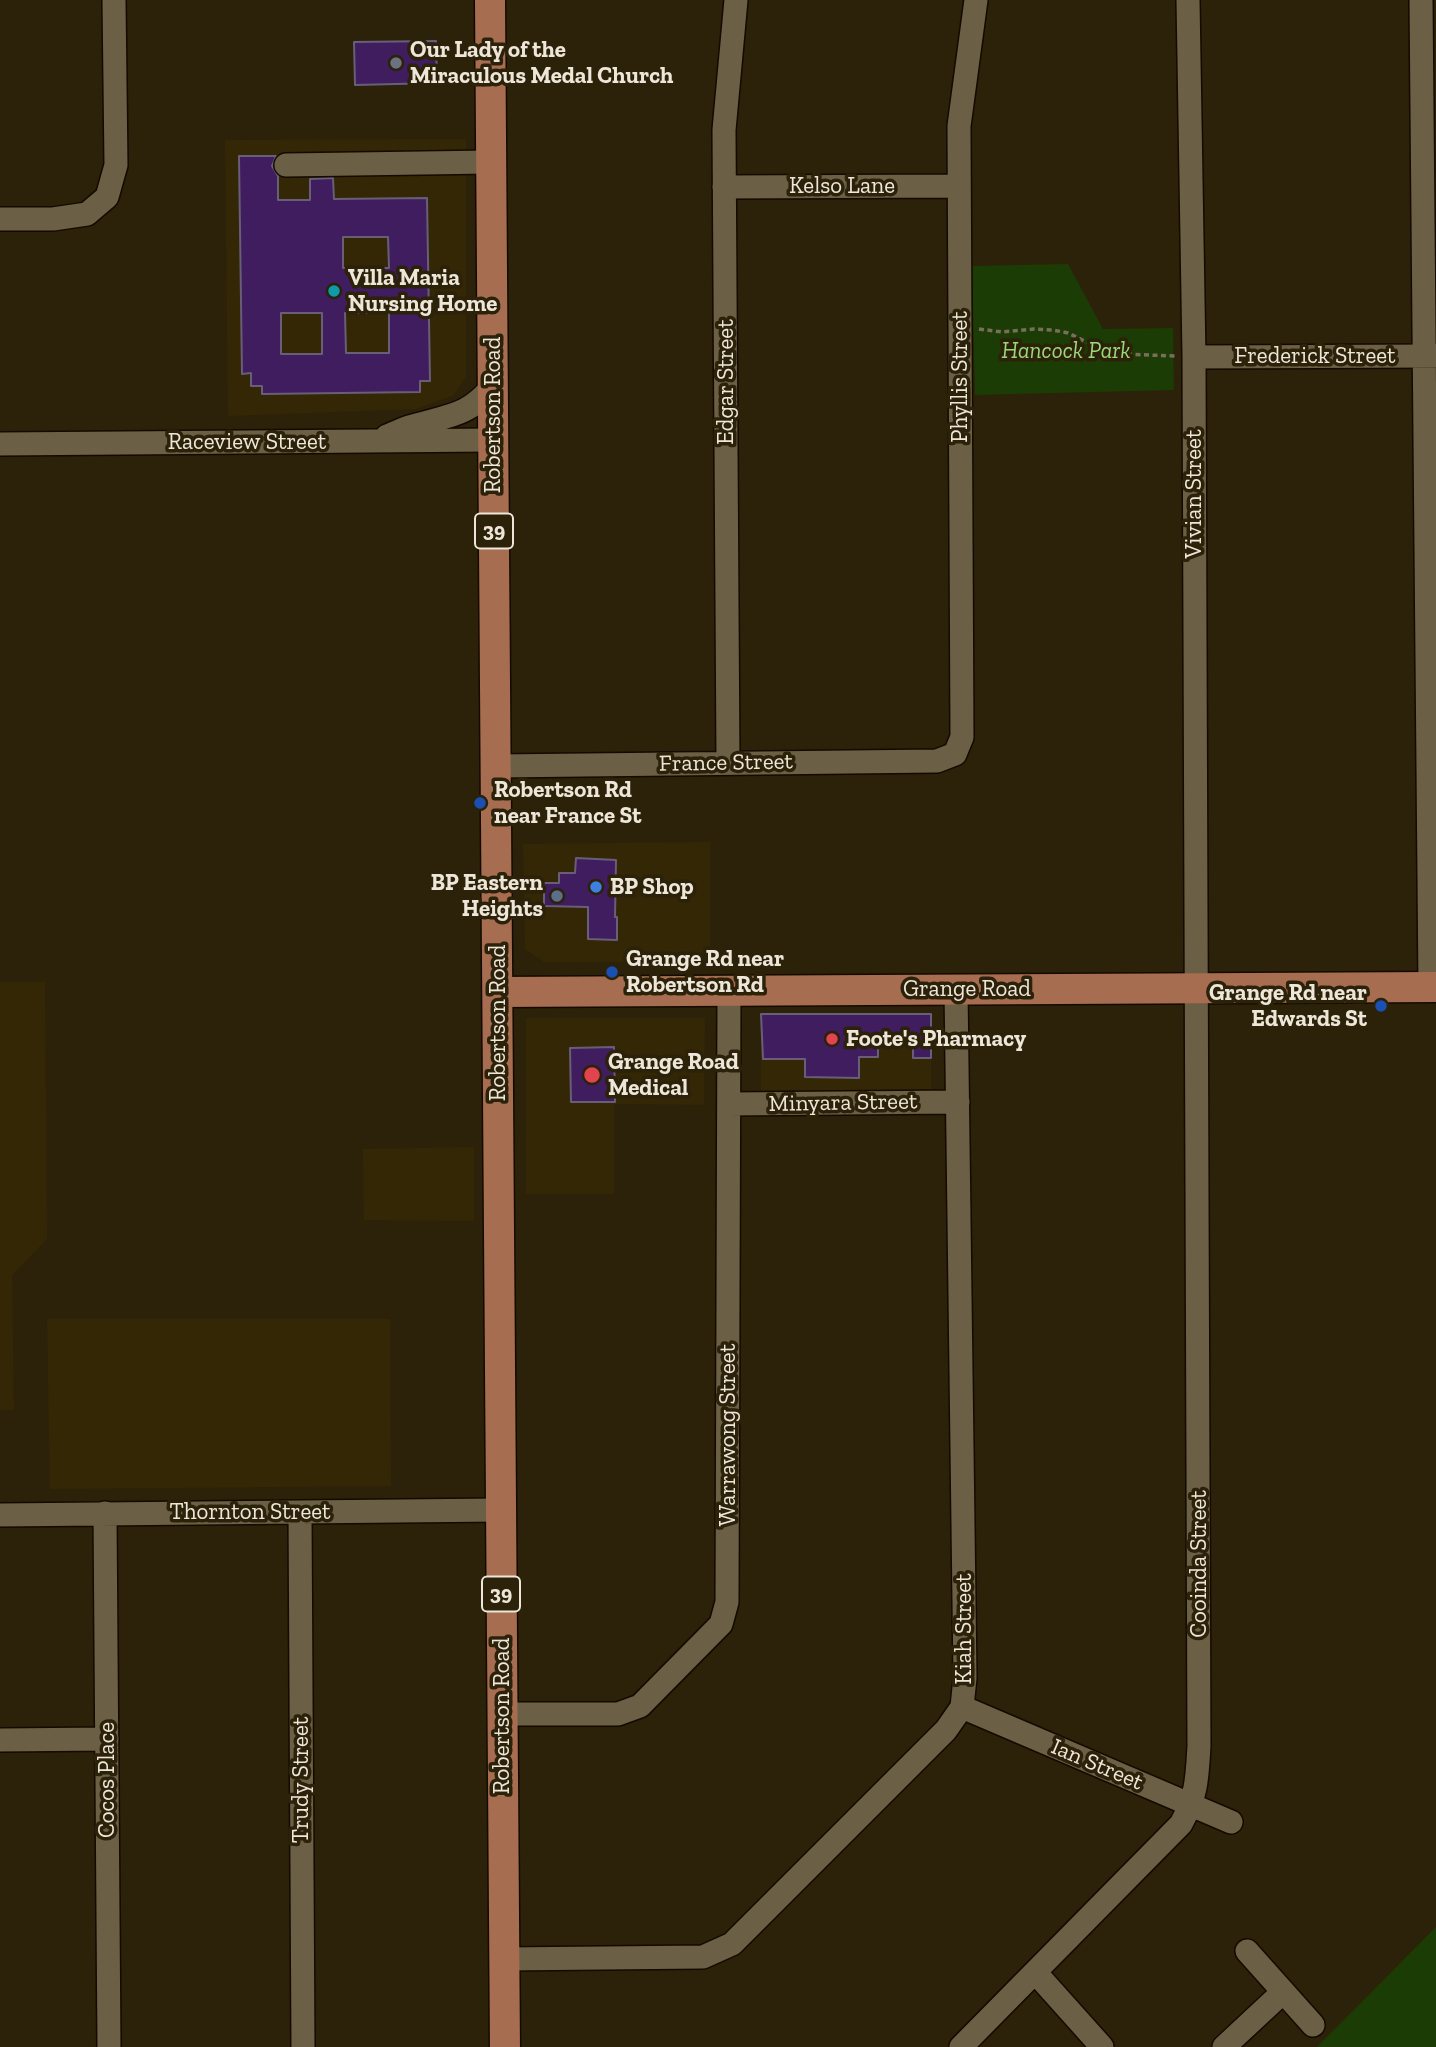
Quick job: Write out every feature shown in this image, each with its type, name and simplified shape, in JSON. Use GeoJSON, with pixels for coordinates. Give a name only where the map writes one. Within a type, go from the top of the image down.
{"type":"FeatureCollection","features":[{"type":"Feature","properties":{"kind":"main road","name":"Robertson Road"},"geometry":{"type":"LineString","coordinates":[[490,0],[505,2047]]}},
{"type":"Feature","properties":{"kind":"main road","name":"Grange Road"},"geometry":{"type":"LineString","coordinates":[[498,992],[1433,987]]}},
{"type":"Feature","properties":{"kind":"street"},"geometry":{"type":"LineString","coordinates":[[0,219],[53,219],[87,214],[107,197],[116,165],[114,0]]}},
{"type":"Feature","properties":{"kind":"street","name":"Edgar Street"},"geometry":{"type":"LineString","coordinates":[[728,764],[724,130],[736,0]]}},
{"type":"Feature","properties":{"kind":"street","name":"Phyllis Street"},"geometry":{"type":"LineString","coordinates":[[955,754],[962,737],[959,126],[976,0]]}},
{"type":"Feature","properties":{"kind":"street","name":"Vivian Street"},"geometry":{"type":"LineString","coordinates":[[1188,0],[1194,356],[1196,988]]}},
{"type":"Feature","properties":{"kind":"street"},"geometry":{"type":"LineString","coordinates":[[1421,0],[1430,356],[1433,987]]}},
{"type":"Feature","properties":{"kind":"street"},"geometry":{"type":"LineString","coordinates":[[286,165],[491,162]]}},
{"type":"Feature","properties":{"kind":"street","name":"Kelso Lane"},"geometry":{"type":"LineString","coordinates":[[724,187],[959,186]]}},
{"type":"Feature","properties":{"kind":"street","name":"Frederick Street"},"geometry":{"type":"LineString","coordinates":[[1194,356],[1430,356]]}},
{"type":"Feature","properties":{"kind":"street"},"geometry":{"type":"LineString","coordinates":[[374,442],[413,426],[467,410],[482,400],[493,386]]}},
{"type":"Feature","properties":{"kind":"street","name":"Raceview Street"},"geometry":{"type":"LineString","coordinates":[[0,443],[493,440]]}},
{"type":"Feature","properties":{"kind":"street","name":"France Street"},"geometry":{"type":"LineString","coordinates":[[497,766],[937,761],[955,754]]}},
{"type":"Feature","properties":{"kind":"street","name":"Cooinda Street"},"geometry":{"type":"LineString","coordinates":[[961,2047],[1173,1833],[1192,1805],[1197,1785],[1196,988]]}},
{"type":"Feature","properties":{"kind":"street","name":"Kiah Street"},"geometry":{"type":"LineString","coordinates":[[504,1959],[703,1956],[732,1944],[946,1730],[962,1707],[965,1678],[956,989]]}},
{"type":"Feature","properties":{"kind":"street","name":"Warrawong Street"},"geometry":{"type":"LineString","coordinates":[[503,1714],[618,1714],[640,1706],[721,1623],[727,1602],[729,990]]}},
{"type":"Feature","properties":{"kind":"street","name":"Minyara Street"},"geometry":{"type":"LineString","coordinates":[[729,1104],[958,1102]]}},
{"type":"Feature","properties":{"kind":"street","name":"Thornton Street"},"geometry":{"type":"LineString","coordinates":[[0,1515],[500,1510]]}},
{"type":"Feature","properties":{"kind":"street","name":"Trudy Street"},"geometry":{"type":"LineString","coordinates":[[300,1512],[303,2047]]}},
{"type":"Feature","properties":{"kind":"street","name":"Cocos Place"},"geometry":{"type":"LineString","coordinates":[[105,1513],[109,2047]]}},
{"type":"Feature","properties":{"kind":"street","name":"Ian Street"},"geometry":{"type":"LineString","coordinates":[[962,1707],[1231,1822]]}},
{"type":"Feature","properties":{"kind":"street"},"geometry":{"type":"LineString","coordinates":[[0,1740],[107,1739]]}},
{"type":"Feature","properties":{"kind":"street"},"geometry":{"type":"LineString","coordinates":[[1247,1951],[1313,2025]]}},
{"type":"Feature","properties":{"kind":"street"},"geometry":{"type":"LineString","coordinates":[[1035,1972],[1102,2047]]}},
{"type":"Feature","properties":{"kind":"street"},"geometry":{"type":"LineString","coordinates":[[1224,2047],[1283,1992]]}},
{"type":"Feature","properties":{"kind":"path"},"geometry":{"type":"LineString","coordinates":[[960,327],[1002,331],[1054,330],[1068,333],[1103,350],[1142,355],[1194,356]]}},
{"type":"Feature","properties":{"kind":"shaded area"},"geometry":{"type":"Polygon","coordinates":[[[466,139],[466,376],[454,395],[416,409],[228,416],[225,140],[466,139]]]}},
{"type":"Feature","properties":{"kind":"shaded area"},"geometry":{"type":"Polygon","coordinates":[[[710,842],[710,962],[544,962],[525,949],[523,844],[710,842]]]}},
{"type":"Feature","properties":{"kind":"shaded area"},"geometry":{"type":"Polygon","coordinates":[[[0,982],[45,982],[47,1239],[12,1275],[14,1410],[0,1410],[0,982]]]}},
{"type":"Feature","properties":{"kind":"shaded area"},"geometry":{"type":"Polygon","coordinates":[[[526,1018],[705,1018],[704,1105],[614,1104],[614,1194],[526,1194],[526,1018]]]}},
{"type":"Feature","properties":{"kind":"shaded area"},"geometry":{"type":"Polygon","coordinates":[[[761,1021],[931,1021],[931,1093],[761,1093],[761,1021]]]}},
{"type":"Feature","properties":{"kind":"shaded area"},"geometry":{"type":"Polygon","coordinates":[[[474,1147],[474,1221],[364,1220],[363,1149],[474,1147]]]}},
{"type":"Feature","properties":{"kind":"shaded area"},"geometry":{"type":"Polygon","coordinates":[[[47,1319],[390,1319],[391,1486],[50,1489],[47,1319]]]}},
{"type":"Feature","properties":{"kind":"green space","name":"Hancock Park"},"geometry":{"type":"Polygon","coordinates":[[[1068,264],[1103,329],[1173,328],[1174,390],[975,395],[972,266],[1068,264]]]}},
{"type":"Feature","properties":{"kind":"green space"},"geometry":{"type":"Polygon","coordinates":[[[1436,1927],[1436,2047],[1317,2047],[1436,1927]]]}},
{"type":"Feature","properties":{"kind":"building","name":"Our Lady of the Miraculous Medal Church"},"geometry":{"type":"Polygon","coordinates":[[[436,41],[437,83],[355,85],[354,42],[436,41]]]}},
{"type":"Feature","properties":{"kind":"building","name":"Villa Maria Nursing Home"},"geometry":{"type":"Polygon","coordinates":[[[239,156],[276,156],[272,166],[278,176],[278,200],[310,200],[310,179],[333,178],[334,199],[427,198],[430,381],[420,381],[420,392],[262,394],[262,386],[251,386],[251,373],[242,374],[239,156]],[[343,237],[343,268],[389,268],[388,237],[343,237]],[[281,313],[281,354],[322,354],[322,313],[281,313]],[[345,313],[346,353],[389,353],[389,313],[345,313]]]}},
{"type":"Feature","properties":{"kind":"building"},"geometry":{"type":"Polygon","coordinates":[[[576,858],[616,860],[617,940],[588,939],[588,907],[544,906],[544,883],[559,883],[559,873],[575,873],[576,858]]]}},
{"type":"Feature","properties":{"kind":"building"},"geometry":{"type":"Polygon","coordinates":[[[761,1014],[931,1014],[931,1058],[913,1058],[913,1043],[878,1043],[878,1057],[859,1057],[859,1078],[805,1077],[805,1059],[763,1059],[761,1014]]]}},
{"type":"Feature","properties":{"kind":"building","name":"Grange Road Medical"},"geometry":{"type":"Polygon","coordinates":[[[614,1047],[615,1102],[571,1102],[570,1048],[614,1047]]]}},
{"type":"Feature","properties":{"kind":"place","name":"Our Lady of the Miraculous Medal Church"},"geometry":{"type":"Point","coordinates":[396,63]}},
{"type":"Feature","properties":{"kind":"place","name":"Villa Maria Nursing Home"},"geometry":{"type":"Point","coordinates":[334,291]}},
{"type":"Feature","properties":{"kind":"place","name":"Robertson Rd near France St"},"geometry":{"type":"Point","coordinates":[480,803]}},
{"type":"Feature","properties":{"kind":"place","name":"BP Shop"},"geometry":{"type":"Point","coordinates":[596,887]}},
{"type":"Feature","properties":{"kind":"place","name":"BP Eastern Heights"},"geometry":{"type":"Point","coordinates":[557,896]}},
{"type":"Feature","properties":{"kind":"place","name":"Grange Rd near Robertson Rd"},"geometry":{"type":"Point","coordinates":[612,972]}},
{"type":"Feature","properties":{"kind":"place","name":"Grange Rd near Edwards St"},"geometry":{"type":"Point","coordinates":[1381,1006]}},
{"type":"Feature","properties":{"kind":"place","name":"Foote's Pharmacy"},"geometry":{"type":"Point","coordinates":[832,1039]}},
{"type":"Feature","properties":{"kind":"place","name":"Grange Road Medical"},"geometry":{"type":"Point","coordinates":[592,1075]}}]}
